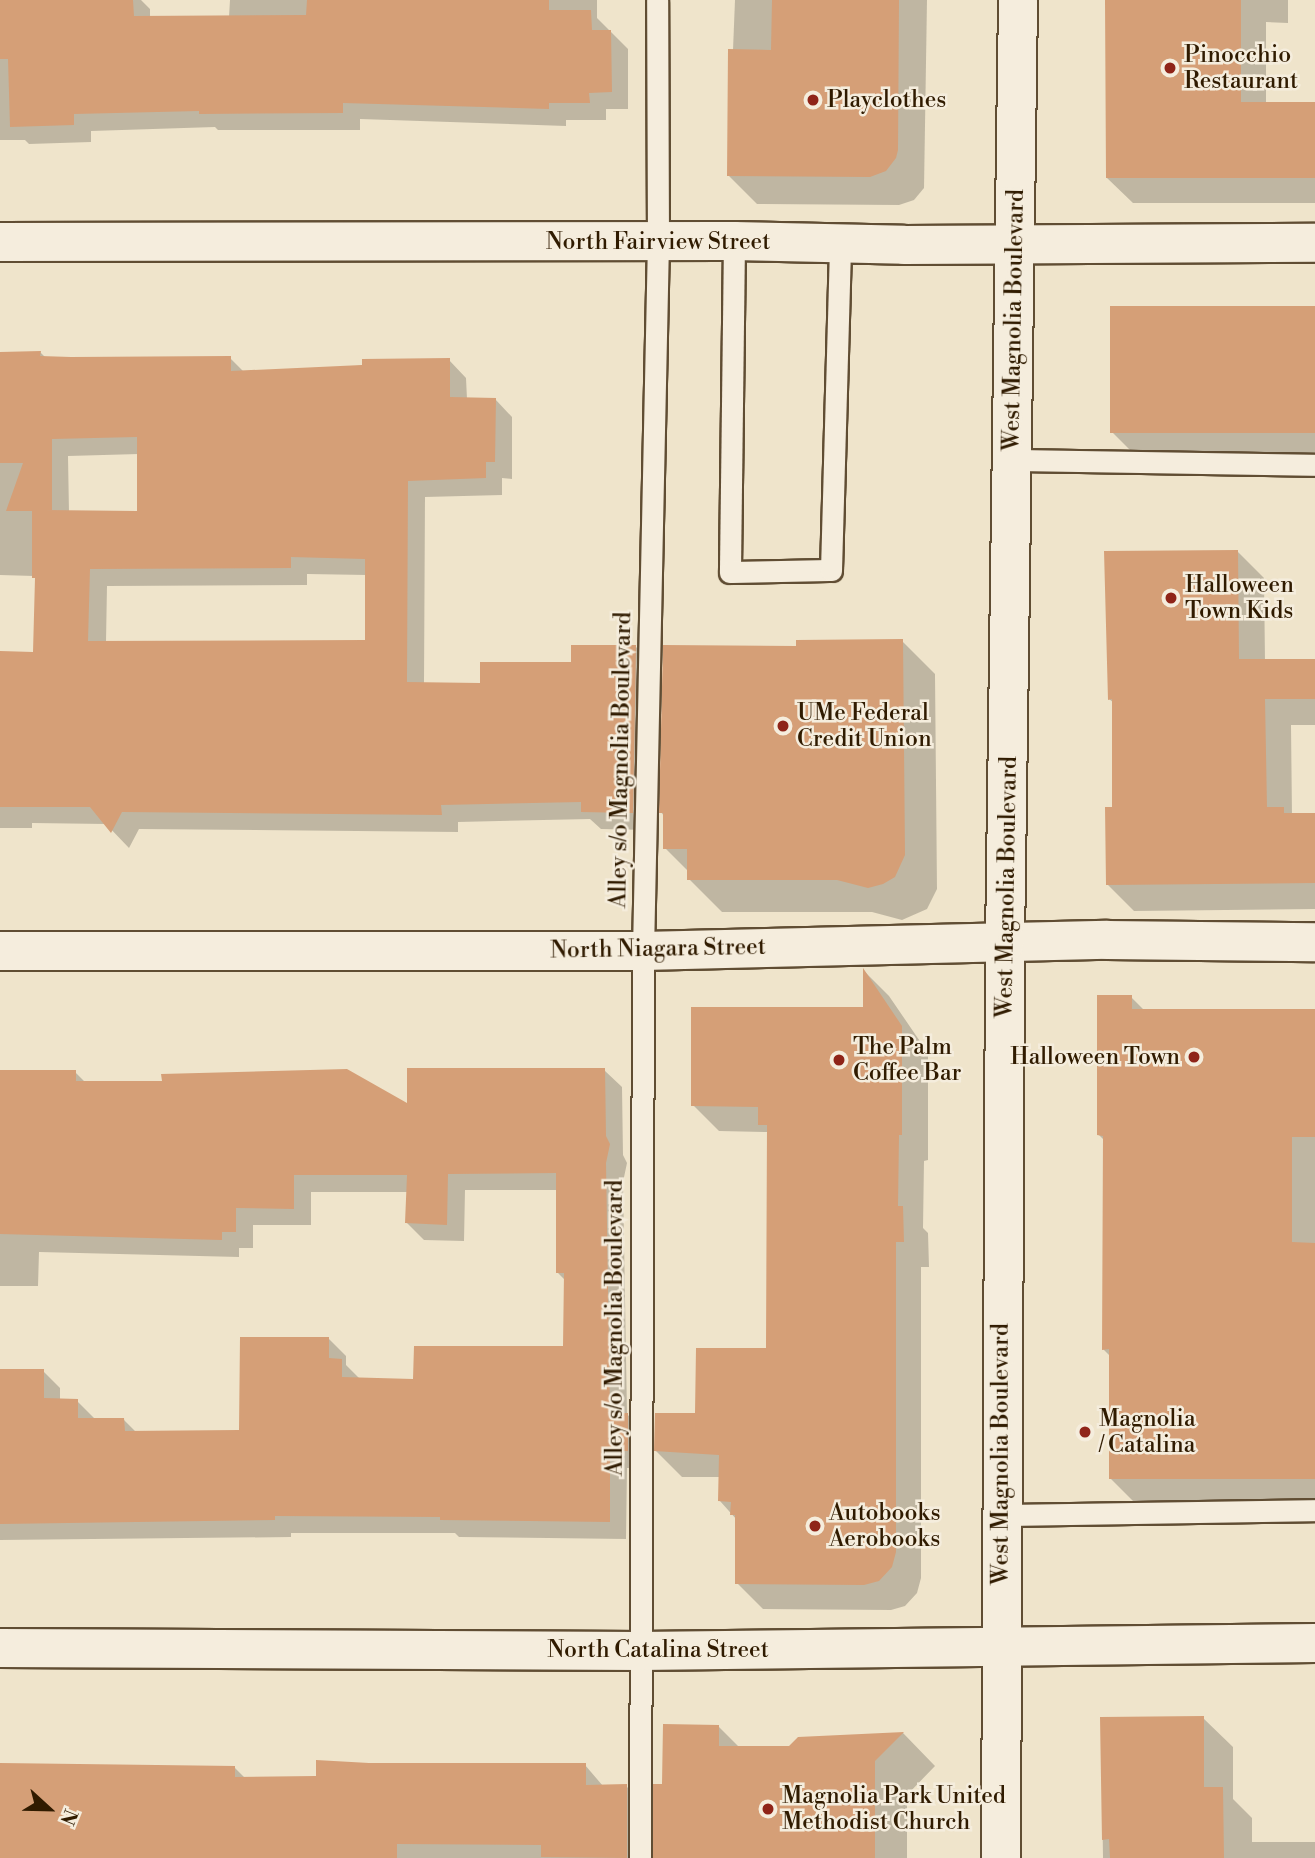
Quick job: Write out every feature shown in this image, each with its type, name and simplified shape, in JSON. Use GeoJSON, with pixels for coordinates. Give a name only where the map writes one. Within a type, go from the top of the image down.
{"type":"FeatureCollection","features":[{"type":"Feature","properties":{"kind":"street","name":"West Magnolia Boulevard"},"geometry":{"type":"LineString","coordinates":[[1001,1858],[1005,943],[1018,0]]}},
{"type":"Feature","properties":{"kind":"street","name":"North Fairview Street"},"geometry":{"type":"LineString","coordinates":[[0,242],[734,241],[1015,245],[1315,243]]}},
{"type":"Feature","properties":{"kind":"street","name":"North Niagara Street"},"geometry":{"type":"LineString","coordinates":[[0,951],[643,951],[1107,940],[1315,942]]}},
{"type":"Feature","properties":{"kind":"street","name":"North Catalina Street"},"geometry":{"type":"LineString","coordinates":[[0,1648],[640,1651],[1315,1643]]}},
{"type":"Feature","properties":{"kind":"lane","name":"Alley s/o Magnolia Boulevard"},"geometry":{"type":"LineString","coordinates":[[640,1858],[643,951],[658,242],[657,0]]}},
{"type":"Feature","properties":{"kind":"lane"},"geometry":{"type":"LineString","coordinates":[[734,241],[730,572],[831,570],[840,243]]}},
{"type":"Feature","properties":{"kind":"lane"},"geometry":{"type":"LineString","coordinates":[[1012,460],[1315,465]]}},
{"type":"Feature","properties":{"kind":"lane"},"geometry":{"type":"LineString","coordinates":[[1001,1515],[1315,1510]]}},
{"type":"Feature","properties":{"kind":"building"},"geometry":{"type":"Polygon","coordinates":[[[0,0],[133,0],[134,16],[306,15],[307,0],[549,0],[549,10],[591,10],[592,30],[611,30],[612,92],[589,93],[590,103],[549,103],[549,109],[343,103],[343,113],[199,114],[199,111],[74,114],[74,125],[10,127],[8,59],[0,59],[0,0]]]}},
{"type":"Feature","properties":{"kind":"building","name":"Playclothes"},"geometry":{"type":"Polygon","coordinates":[[[772,0],[899,0],[898,150],[896,158],[886,171],[870,177],[727,176],[728,49],[771,50],[772,0]]]}},
{"type":"Feature","properties":{"kind":"building"},"geometry":{"type":"Polygon","coordinates":[[[1105,0],[1241,0],[1241,102],[1315,102],[1315,178],[1106,178],[1105,0]]]}},
{"type":"Feature","properties":{"kind":"building"},"geometry":{"type":"Polygon","coordinates":[[[1110,306],[1315,306],[1315,433],[1110,433],[1110,306]]]}},
{"type":"Feature","properties":{"kind":"building"},"geometry":{"type":"Polygon","coordinates":[[[41,351],[40,356],[71,357],[231,356],[231,371],[362,365],[362,359],[450,358],[450,397],[496,398],[495,462],[486,462],[486,478],[408,481],[407,682],[480,683],[480,662],[571,662],[571,645],[636,645],[633,813],[581,812],[581,802],[441,805],[442,815],[122,812],[111,833],[90,807],[0,807],[0,651],[33,652],[35,578],[32,578],[32,511],[6,511],[23,463],[0,463],[0,352],[41,351]],[[137,437],[52,439],[52,510],[44,510],[137,511],[137,437]],[[291,557],[291,568],[90,569],[88,641],[365,640],[365,559],[291,557]]]}},
{"type":"Feature","properties":{"kind":"building"},"geometry":{"type":"Polygon","coordinates":[[[1238,550],[1239,659],[1315,659],[1315,699],[1265,699],[1267,807],[1284,807],[1284,813],[1315,813],[1315,883],[1106,885],[1105,807],[1112,807],[1112,699],[1108,700],[1104,551],[1238,550]]]}},
{"type":"Feature","properties":{"kind":"building","name":"UMe Federal Credit Union"},"geometry":{"type":"Polygon","coordinates":[[[903,639],[905,855],[895,877],[868,888],[837,880],[687,880],[687,849],[663,849],[663,813],[659,813],[663,645],[796,646],[796,640],[903,639]]]}},
{"type":"Feature","properties":{"kind":"building"},"geometry":{"type":"Polygon","coordinates":[[[863,968],[902,1026],[902,1135],[899,1135],[898,1206],[903,1206],[904,1242],[896,1242],[896,1552],[892,1567],[879,1581],[864,1585],[735,1584],[735,1515],[730,1515],[731,1502],[718,1501],[719,1455],[654,1451],[655,1413],[695,1413],[696,1348],[766,1348],[767,1125],[758,1125],[758,1107],[691,1106],[691,1007],[863,1007],[863,968]]]}},
{"type":"Feature","properties":{"kind":"building"},"geometry":{"type":"Polygon","coordinates":[[[1097,995],[1132,995],[1132,1009],[1315,1009],[1315,1137],[1292,1137],[1292,1242],[1315,1243],[1315,1479],[1109,1479],[1109,1349],[1102,1350],[1103,1136],[1097,1135],[1097,995]]]}},
{"type":"Feature","properties":{"kind":"building"},"geometry":{"type":"Polygon","coordinates":[[[407,1068],[605,1068],[606,1136],[610,1144],[606,1163],[610,1413],[628,1413],[628,1451],[610,1451],[610,1522],[275,1516],[275,1520],[0,1524],[0,1369],[44,1369],[44,1398],[78,1399],[78,1418],[124,1418],[125,1431],[239,1430],[240,1337],[329,1337],[329,1358],[342,1359],[342,1377],[413,1379],[414,1346],[563,1346],[564,1273],[556,1273],[556,1173],[448,1174],[447,1225],[405,1223],[407,1175],[294,1175],[294,1209],[236,1208],[236,1232],[222,1232],[222,1240],[0,1234],[0,1070],[76,1070],[76,1081],[162,1081],[161,1074],[347,1069],[407,1103],[407,1068]]]}},
{"type":"Feature","properties":{"kind":"building"},"geometry":{"type":"Polygon","coordinates":[[[1204,1716],[1204,1787],[1223,1787],[1224,1858],[1110,1858],[1109,1839],[1102,1840],[1100,1717],[1204,1716]]]}},
{"type":"Feature","properties":{"kind":"building","name":"Magnolia Park United Methodist Church"},"geometry":{"type":"Polygon","coordinates":[[[663,1724],[719,1725],[719,1746],[789,1746],[798,1737],[904,1732],[875,1761],[875,1858],[653,1858],[653,1784],[662,1784],[663,1724]]]}},
{"type":"Feature","properties":{"kind":"building"},"geometry":{"type":"Polygon","coordinates":[[[316,1760],[369,1763],[586,1763],[586,1785],[627,1784],[627,1858],[541,1857],[541,1845],[397,1844],[397,1858],[0,1858],[0,1763],[235,1766],[235,1777],[316,1776],[316,1760]]]}},
{"type":"Feature","properties":{"kind":"place","name":"Pinocchio Restaurant"},"geometry":{"type":"Point","coordinates":[1170,68]}},
{"type":"Feature","properties":{"kind":"place","name":"Playclothes"},"geometry":{"type":"Point","coordinates":[813,100]}},
{"type":"Feature","properties":{"kind":"place","name":"Halloween Town Kids"},"geometry":{"type":"Point","coordinates":[1171,598]}},
{"type":"Feature","properties":{"kind":"place","name":"UMe Federal Credit Union"},"geometry":{"type":"Point","coordinates":[783,726]}},
{"type":"Feature","properties":{"kind":"place","name":"Halloween Town"},"geometry":{"type":"Point","coordinates":[1194,1057]}},
{"type":"Feature","properties":{"kind":"place","name":"The Palm Coffee Bar"},"geometry":{"type":"Point","coordinates":[839,1060]}},
{"type":"Feature","properties":{"kind":"place","name":"Magnolia / Catalina"},"geometry":{"type":"Point","coordinates":[1085,1432]}},
{"type":"Feature","properties":{"kind":"place","name":"Autobooks Aerobooks"},"geometry":{"type":"Point","coordinates":[815,1526]}},
{"type":"Feature","properties":{"kind":"place","name":"Magnolia Park United Methodist Church"},"geometry":{"type":"Point","coordinates":[768,1809]}}]}
